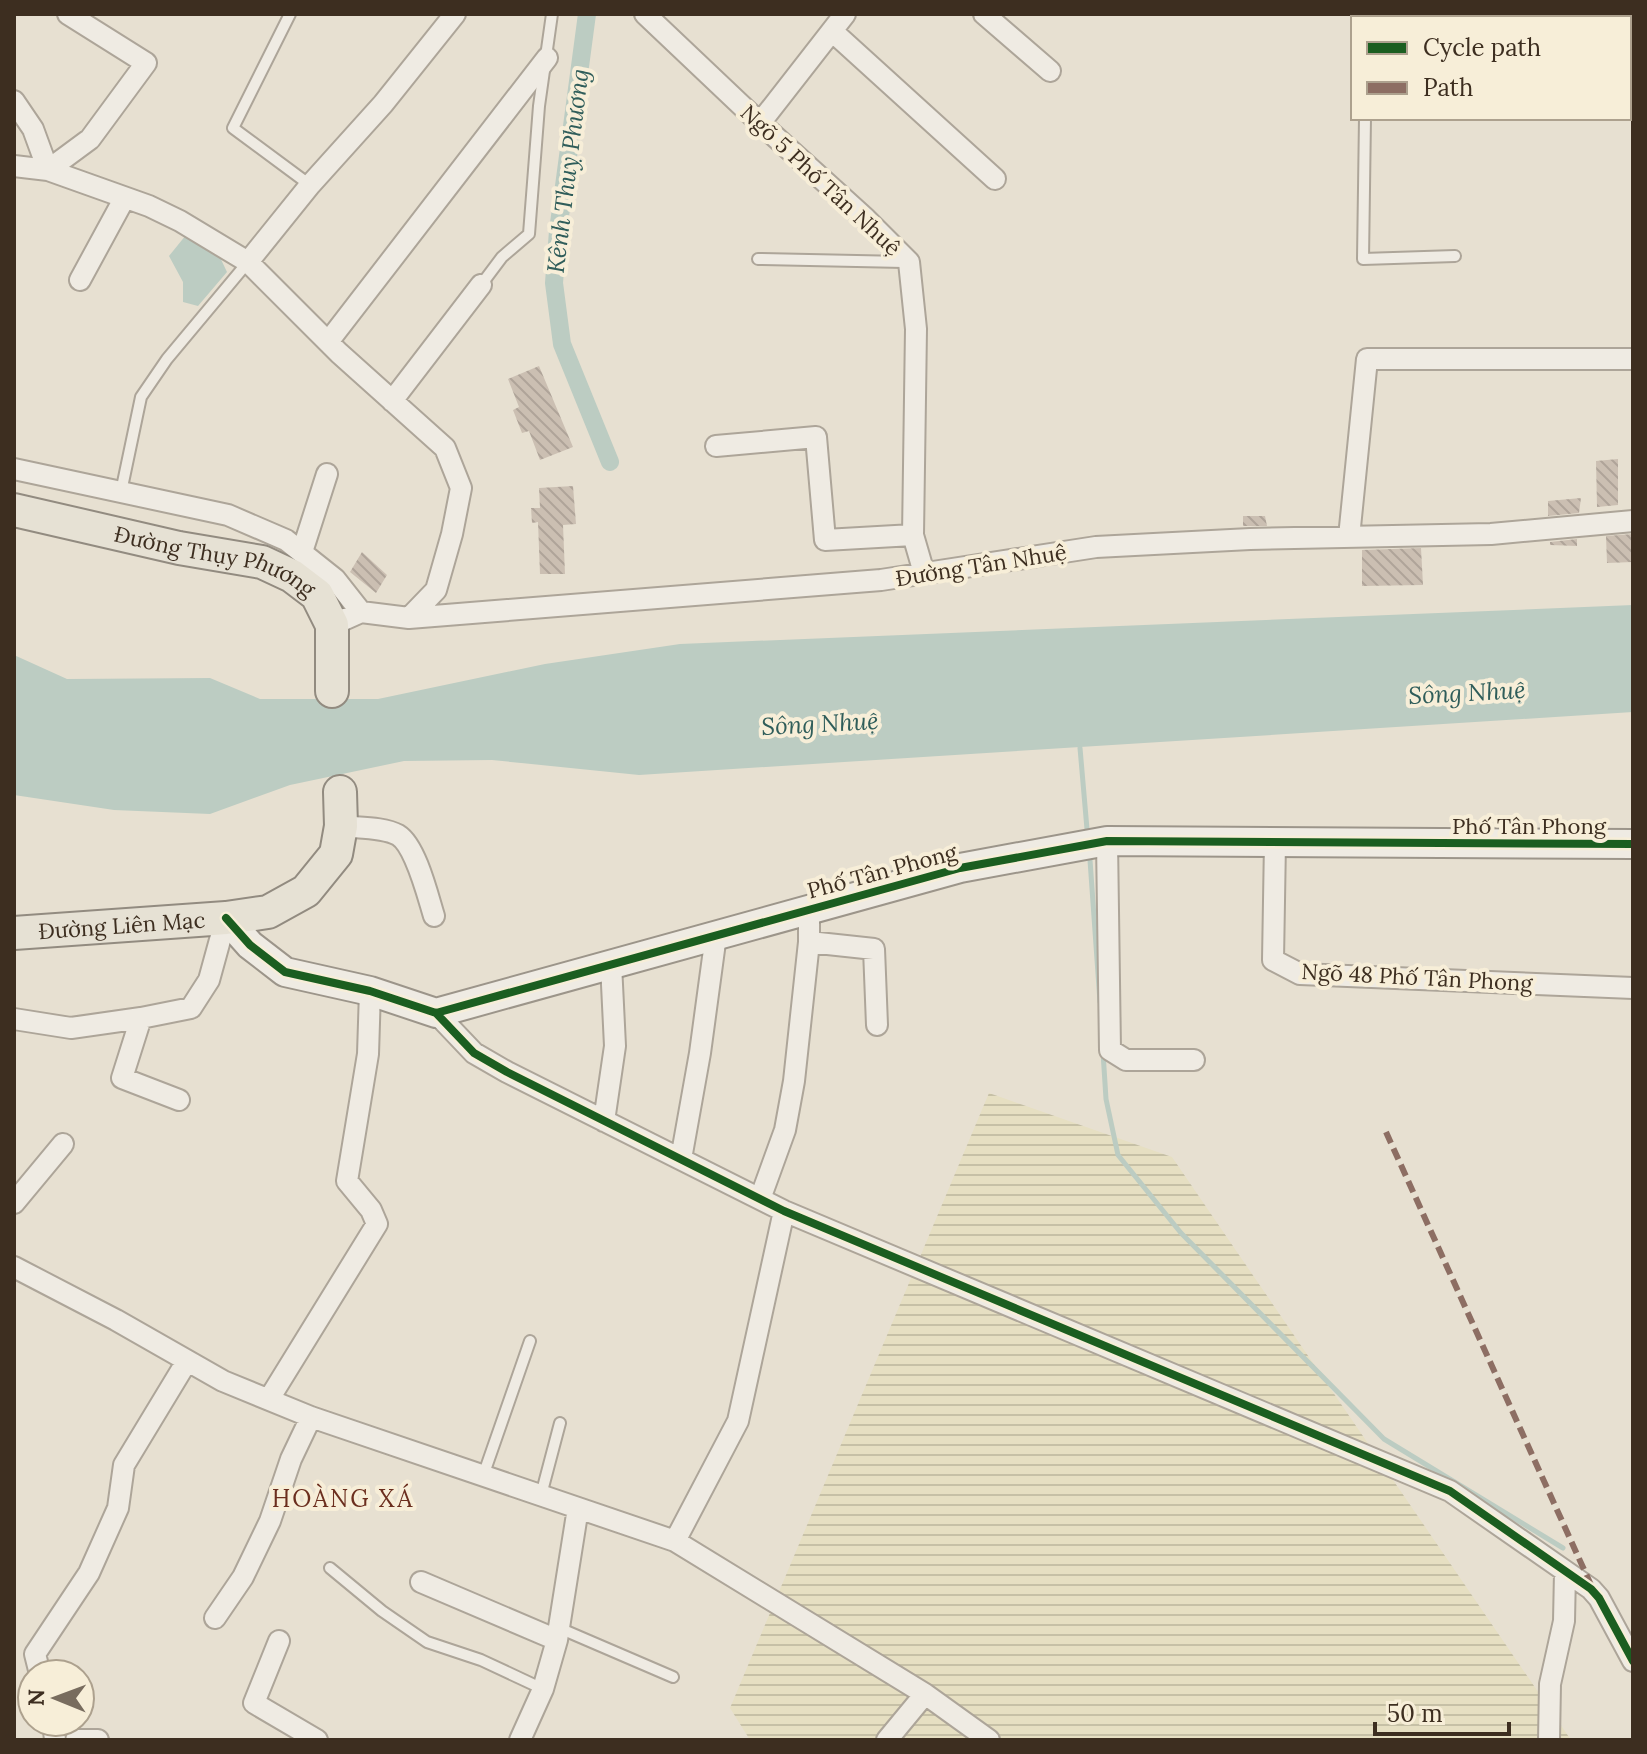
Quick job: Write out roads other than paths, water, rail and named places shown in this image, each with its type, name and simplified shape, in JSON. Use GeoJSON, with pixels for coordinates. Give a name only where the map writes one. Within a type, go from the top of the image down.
{"type":"FeatureCollection","features":[{"type":"Feature","properties":{"kind":"main road","name":"Đường Thụy Phương"},"geometry":{"type":"LineString","coordinates":[[14,510],[179,548],[262,562],[292,576],[317,595],[332,625],[332,691]]}},
{"type":"Feature","properties":{"kind":"main road","name":"Đường Liên Mạc"},"geometry":{"type":"LineString","coordinates":[[14,933],[226,918],[268,912],[306,891],[336,854],[341,826],[340,792]]}},
{"type":"Feature","properties":{"kind":"street"},"geometry":{"type":"LineString","coordinates":[[48,170],[90,139],[146,63],[68,14]]}},
{"type":"Feature","properties":{"kind":"street"},"geometry":{"type":"LineString","coordinates":[[248,262],[455,14]]}},
{"type":"Feature","properties":{"kind":"street","name":"Ngõ 5 Phố Tân Nhuệ"},"geometry":{"type":"LineString","coordinates":[[645,14],[909,262],[916,329],[913,535],[924,573]]}},
{"type":"Feature","properties":{"kind":"street"},"geometry":{"type":"LineString","coordinates":[[760,123],[845,14]]}},
{"type":"Feature","properties":{"kind":"street"},"geometry":{"type":"LineString","coordinates":[[984,14],[1050,71]]}},
{"type":"Feature","properties":{"kind":"street"},"geometry":{"type":"LineString","coordinates":[[832,31],[995,179]]}},
{"type":"Feature","properties":{"kind":"street"},"geometry":{"type":"LineString","coordinates":[[328,342],[547,58]]}},
{"type":"Feature","properties":{"kind":"street"},"geometry":{"type":"LineString","coordinates":[[14,101],[33,129],[48,170]]}},
{"type":"Feature","properties":{"kind":"street"},"geometry":{"type":"LineString","coordinates":[[14,166],[48,170],[124,199],[248,262],[328,342],[445,448],[461,488],[452,534],[436,590],[409,618]]}},
{"type":"Feature","properties":{"kind":"street"},"geometry":{"type":"LineString","coordinates":[[80,280],[124,199]]}},
{"type":"Feature","properties":{"kind":"street"},"geometry":{"type":"LineString","coordinates":[[392,401],[481,285]]}},
{"type":"Feature","properties":{"kind":"street"},"geometry":{"type":"LineString","coordinates":[[1349,537],[1367,359],[1633,359]]}},
{"type":"Feature","properties":{"kind":"street"},"geometry":{"type":"LineString","coordinates":[[716,446],[816,437],[825,540],[913,535]]}},
{"type":"Feature","properties":{"kind":"street","name":"Đường Thụy Phương"},"geometry":{"type":"LineString","coordinates":[[14,469],[228,515],[286,540],[335,579],[361,612]]}},
{"type":"Feature","properties":{"kind":"street"},"geometry":{"type":"LineString","coordinates":[[302,552],[327,474]]}},
{"type":"Feature","properties":{"kind":"street","name":"Đường Tân Nhuệ"},"geometry":{"type":"LineString","coordinates":[[361,612],[409,618],[865,582],[1096,547],[1491,534],[1633,521]]}},
{"type":"Feature","properties":{"kind":"street"},"geometry":{"type":"LineString","coordinates":[[332,625],[361,612]]}},
{"type":"Feature","properties":{"kind":"street"},"geometry":{"type":"LineString","coordinates":[[341,826],[385,831],[400,836],[424,883],[434,916]]}},
{"type":"Feature","properties":{"kind":"street"},"geometry":{"type":"LineString","coordinates":[[1107,841],[1110,1050],[1126,1060],[1194,1060]]}},
{"type":"Feature","properties":{"kind":"street","name":"Phố Tân Phong"},"geometry":{"type":"LineString","coordinates":[[436,1013],[960,868],[1107,841],[1633,844]]}},
{"type":"Feature","properties":{"kind":"street","name":"Ngõ 48 Phố Tân Phong"},"geometry":{"type":"LineString","coordinates":[[1275,842],[1273,960],[1300,974],[1633,988]]}},
{"type":"Feature","properties":{"kind":"street"},"geometry":{"type":"LineString","coordinates":[[760,1199],[785,1130],[794,1081],[809,942],[809,910]]}},
{"type":"Feature","properties":{"kind":"street"},"geometry":{"type":"LineString","coordinates":[[226,918],[250,945],[285,972],[370,991],[436,1013],[474,1053],[784,1211],[1450,1491],[1599,1598],[1633,1661]]}},
{"type":"Feature","properties":{"kind":"street"},"geometry":{"type":"LineString","coordinates":[[14,1019],[71,1028],[191,1008],[209,980],[226,918]]}},
{"type":"Feature","properties":{"kind":"street"},"geometry":{"type":"LineString","coordinates":[[681,1159],[698,1067],[716,935]]}},
{"type":"Feature","properties":{"kind":"street"},"geometry":{"type":"LineString","coordinates":[[809,942],[874,949],[877,1025]]}},
{"type":"Feature","properties":{"kind":"street"},"geometry":{"type":"LineString","coordinates":[[604,1121],[615,1046],[611,964]]}},
{"type":"Feature","properties":{"kind":"street"},"geometry":{"type":"LineString","coordinates":[[269,1399],[377,1224],[371,1210],[347,1181],[368,1054],[370,991]]}},
{"type":"Feature","properties":{"kind":"street"},"geometry":{"type":"LineString","coordinates":[[141,1018],[122,1078],[179,1100]]}},
{"type":"Feature","properties":{"kind":"street"},"geometry":{"type":"LineString","coordinates":[[14,1203],[63,1144]]}},
{"type":"Feature","properties":{"kind":"street"},"geometry":{"type":"LineString","coordinates":[[675,1541],[738,1421],[784,1211]]}},
{"type":"Feature","properties":{"kind":"street"},"geometry":{"type":"LineString","coordinates":[[14,1267],[223,1381],[311,1417],[675,1541],[925,1694],[989,1740]]}},
{"type":"Feature","properties":{"kind":"street"},"geometry":{"type":"LineString","coordinates":[[36,1658],[35,1654],[89,1573],[118,1508],[124,1465],[187,1361]]}},
{"type":"Feature","properties":{"kind":"street"},"geometry":{"type":"LineString","coordinates":[[215,1618],[243,1577],[270,1521],[291,1459],[311,1417]]}},
{"type":"Feature","properties":{"kind":"street"},"geometry":{"type":"LineString","coordinates":[[520,1740],[543,1689],[558,1634],[578,1508]]}},
{"type":"Feature","properties":{"kind":"street"},"geometry":{"type":"LineString","coordinates":[[1549,1740],[1550,1684],[1564,1621],[1565,1572]]}},
{"type":"Feature","properties":{"kind":"street"},"geometry":{"type":"LineString","coordinates":[[421,1582],[558,1634]]}},
{"type":"Feature","properties":{"kind":"street"},"geometry":{"type":"LineString","coordinates":[[279,1641],[254,1703],[317,1740]]}},
{"type":"Feature","properties":{"kind":"street"},"geometry":{"type":"LineString","coordinates":[[887,1740],[925,1694]]}},
{"type":"Feature","properties":{"kind":"street"},"geometry":{"type":"LineString","coordinates":[[76,1740],[98,1740]]}},
{"type":"Feature","properties":{"kind":"lane"},"geometry":{"type":"LineString","coordinates":[[290,14],[233,128],[310,185]]}},
{"type":"Feature","properties":{"kind":"lane"},"geometry":{"type":"LineString","coordinates":[[481,285],[502,257],[529,234],[539,106],[552,14]]}},
{"type":"Feature","properties":{"kind":"lane"},"geometry":{"type":"LineString","coordinates":[[1365,120],[1363,259],[1455,256]]}},
{"type":"Feature","properties":{"kind":"lane"},"geometry":{"type":"LineString","coordinates":[[758,259],[909,262]]}},
{"type":"Feature","properties":{"kind":"lane"},"geometry":{"type":"LineString","coordinates":[[121,492],[141,397],[167,359],[248,262]]}},
{"type":"Feature","properties":{"kind":"lane"},"geometry":{"type":"LineString","coordinates":[[483,1476],[530,1341]]}},
{"type":"Feature","properties":{"kind":"lane"},"geometry":{"type":"LineString","coordinates":[[541,1495],[560,1423]]}},
{"type":"Feature","properties":{"kind":"lane"},"geometry":{"type":"LineString","coordinates":[[330,1568],[382,1611],[427,1642],[481,1660],[543,1689]]}},
{"type":"Feature","properties":{"kind":"lane"},"geometry":{"type":"LineString","coordinates":[[558,1634],[673,1677]]}},
{"type":"Feature","properties":{"kind":"water"},"geometry":{"type":"Polygon","coordinates":[[[186,235],[217,251],[227,272],[198,306],[183,302],[183,282],[169,256],[186,235]]]}},
{"type":"Feature","properties":{"kind":"water","name":"Sông Nhuệ"},"geometry":{"type":"Polygon","coordinates":[[[1633,605],[1633,712],[639,775],[492,760],[404,761],[290,785],[210,814],[114,810],[14,795],[14,655],[67,679],[210,678],[260,699],[378,699],[545,664],[680,644],[1633,605]]]}},
{"type":"Feature","properties":{"kind":"waterway","name":"Kênh Thuỵ Phương"},"geometry":{"type":"LineString","coordinates":[[587,14],[554,283],[562,344],[610,462]]}},
{"type":"Feature","properties":{"kind":"waterway"},"geometry":{"type":"LineString","coordinates":[[1080,748],[1087,829]]}},
{"type":"Feature","properties":{"kind":"waterway"},"geometry":{"type":"LineString","coordinates":[[1090,860],[1100,1002]]}},
{"type":"Feature","properties":{"kind":"waterway"},"geometry":{"type":"LineString","coordinates":[[1103,1052],[1106,1099],[1118,1155],[1181,1233],[1384,1439],[1563,1548]]}},
{"type":"Feature","properties":{"kind":"district","name":"HOÀNG XÁ"},"geometry":{"type":"Point","coordinates":[343,1499]}}]}
